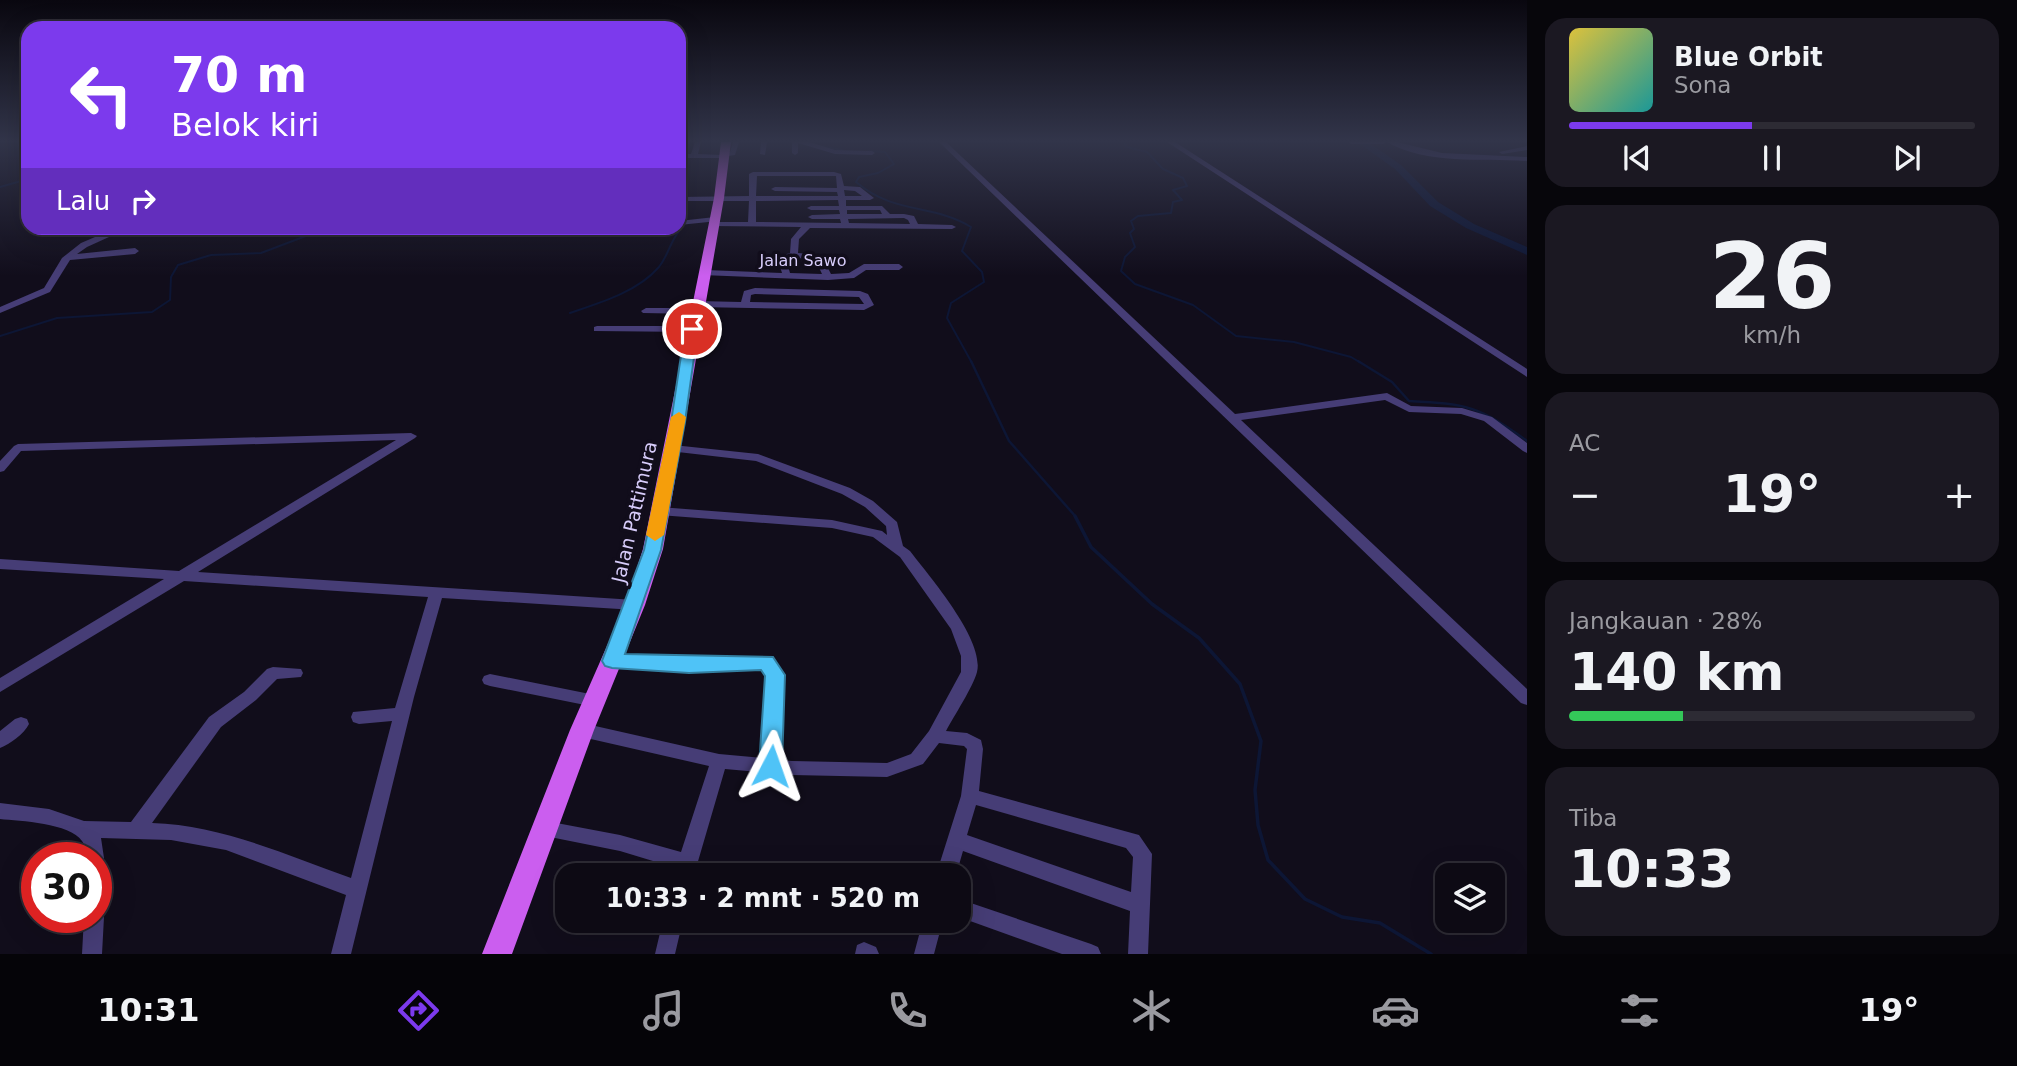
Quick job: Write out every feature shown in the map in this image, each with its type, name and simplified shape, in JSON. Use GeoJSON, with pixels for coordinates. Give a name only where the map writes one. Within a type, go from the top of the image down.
{"type":"FeatureCollection","features":[{"type":"Feature","properties":{"kind":"main road","name":"Jalan Pattimura"},"geometry":{"type":"LineString","coordinates":[[497,954],[582,730],[635,604],[653,550],[721,187]]}},
{"type":"Feature","properties":{"kind":"street"},"geometry":{"type":"LineString","coordinates":[[752,224],[754,187]]}},
{"type":"Feature","properties":{"kind":"street"},"geometry":{"type":"LineString","coordinates":[[686,200],[755,198],[782,187]]}},
{"type":"Feature","properties":{"kind":"street"},"geometry":{"type":"LineString","coordinates":[[840,187],[841,201]]}},
{"type":"Feature","properties":{"kind":"street"},"geometry":{"type":"LineString","coordinates":[[990,187],[1527,699]]}},
{"type":"Feature","properties":{"kind":"street"},"geometry":{"type":"LineString","coordinates":[[1239,187],[1527,374]]}},
{"type":"Feature","properties":{"kind":"street"},"geometry":{"type":"LineString","coordinates":[[776,188],[841,201],[888,217],[908,217]]}},
{"type":"Feature","properties":{"kind":"street"},"geometry":{"type":"LineString","coordinates":[[776,188],[811,215]]}},
{"type":"Feature","properties":{"kind":"street"},"geometry":{"type":"LineString","coordinates":[[776,188],[782,224]]}},
{"type":"Feature","properties":{"kind":"street"},"geometry":{"type":"LineString","coordinates":[[686,223],[782,224],[811,215],[841,201],[858,189],[870,198],[904,212],[915,227]]}},
{"type":"Feature","properties":{"kind":"street"},"geometry":{"type":"LineString","coordinates":[[794,255],[795,239],[811,215],[841,201],[915,227],[952,227]]}},
{"type":"Feature","properties":{"kind":"street"},"geometry":{"type":"LineString","coordinates":[[0,310],[47,290],[68,258],[90,241],[106,235]]}},
{"type":"Feature","properties":{"kind":"street"},"geometry":{"type":"LineString","coordinates":[[68,258],[135,251]]}},
{"type":"Feature","properties":{"kind":"street"},"geometry":{"type":"LineString","coordinates":[[787,276],[781,257],[794,255],[818,257],[828,277]]}},
{"type":"Feature","properties":{"kind":"street","name":"Jalan Sawo"},"geometry":{"type":"LineString","coordinates":[[705,273],[828,277],[851,276],[864,267],[898,267]]}},
{"type":"Feature","properties":{"kind":"street"},"geometry":{"type":"LineString","coordinates":[[597,328],[695,315],[745,305],[869,305],[865,296],[860,294],[755,291],[747,293],[745,305]]}},
{"type":"Feature","properties":{"kind":"street"},"geometry":{"type":"LineString","coordinates":[[646,311],[695,315]]}},
{"type":"Feature","properties":{"kind":"street"},"geometry":{"type":"LineString","coordinates":[[1234,418],[1387,396],[1418,411],[1462,411],[1489,419],[1527,449]]}},
{"type":"Feature","properties":{"kind":"street"},"geometry":{"type":"LineString","coordinates":[[0,468],[18,448],[411,436],[179,574],[0,686]]}},
{"type":"Feature","properties":{"kind":"street"},"geometry":{"type":"LineString","coordinates":[[673,449],[758,458],[846,491],[869,503],[892,525],[896,546]]}},
{"type":"Feature","properties":{"kind":"street"},"geometry":{"type":"LineString","coordinates":[[582,730],[719,761],[873,771],[897,768],[917,759],[935,736],[968,672],[969,656],[958,627],[896,546],[877,534],[845,526],[659,511]]}},
{"type":"Feature","properties":{"kind":"street"},"geometry":{"type":"LineString","coordinates":[[0,565],[635,604]]}},
{"type":"Feature","properties":{"kind":"street"},"geometry":{"type":"LineString","coordinates":[[341,954],[401,714],[437,591]]}},
{"type":"Feature","properties":{"kind":"street"},"geometry":{"type":"LineString","coordinates":[[612,661],[689,665],[766,663],[775,675],[771,766]]}},
{"type":"Feature","properties":{"kind":"street"},"geometry":{"type":"LineString","coordinates":[[136,830],[217,719],[250,696],[268,676],[279,672],[295,673]]}},
{"type":"Feature","properties":{"kind":"street"},"geometry":{"type":"LineString","coordinates":[[490,680],[595,701]]}},
{"type":"Feature","properties":{"kind":"street"},"geometry":{"type":"LineString","coordinates":[[359,717],[401,714]]}},
{"type":"Feature","properties":{"kind":"street"},"geometry":{"type":"LineString","coordinates":[[0,741],[21,724]]}},
{"type":"Feature","properties":{"kind":"street"},"geometry":{"type":"LineString","coordinates":[[935,736],[967,740],[975,745],[970,796],[949,863]]}},
{"type":"Feature","properties":{"kind":"street"},"geometry":{"type":"LineString","coordinates":[[687,863],[719,761]]}},
{"type":"Feature","properties":{"kind":"street"},"geometry":{"type":"LineString","coordinates":[[970,796],[1132,841],[1143,854],[1138,954]]}},
{"type":"Feature","properties":{"kind":"street"},"geometry":{"type":"LineString","coordinates":[[0,811],[64,822],[82,829],[136,830],[226,842],[357,890]]}},
{"type":"Feature","properties":{"kind":"street"},"geometry":{"type":"LineString","coordinates":[[82,829],[93,842]]}},
{"type":"Feature","properties":{"kind":"street"},"geometry":{"type":"LineString","coordinates":[[546,829],[620,843],[670,863]]}},
{"type":"Feature","properties":{"kind":"street"},"geometry":{"type":"LineString","coordinates":[[956,840],[1141,905]]}},
{"type":"Feature","properties":{"kind":"street"},"geometry":{"type":"LineString","coordinates":[[971,912],[1091,954]]}},
{"type":"Feature","properties":{"kind":"street"},"geometry":{"type":"LineString","coordinates":[[92,954],[93,933]]}},
{"type":"Feature","properties":{"kind":"street"},"geometry":{"type":"LineString","coordinates":[[665,954],[670,933]]}},
{"type":"Feature","properties":{"kind":"street"},"geometry":{"type":"LineString","coordinates":[[924,954],[930,933]]}},
{"type":"Feature","properties":{"kind":"waterway"},"geometry":{"type":"LineString","coordinates":[[862,187],[885,200],[942,214],[971,227],[962,251],[982,272],[984,282],[951,303],[947,318],[972,362]]}},
{"type":"Feature","properties":{"kind":"waterway"},"geometry":{"type":"LineString","coordinates":[[1185,187],[1173,190],[1182,200],[1173,202],[1171,213],[1138,216],[1131,221],[1134,229],[1130,233],[1135,247],[1125,257],[1121,271],[1135,284],[1193,305],[1236,336],[1294,342],[1351,357],[1361,363]]}},
{"type":"Feature","properties":{"kind":"waterway"},"geometry":{"type":"LineString","coordinates":[[1417,187],[1434,204],[1470,226],[1527,251]]}},
{"type":"Feature","properties":{"kind":"waterway"},"geometry":{"type":"LineString","coordinates":[[0,336],[57,318],[152,312],[170,300],[171,277],[178,265],[211,255],[261,253],[309,235]]}},
{"type":"Feature","properties":{"kind":"waterway"},"geometry":{"type":"LineString","coordinates":[[570,313],[617,296],[639,284],[658,268],[677,235]]}},
{"type":"Feature","properties":{"kind":"waterway"},"geometry":{"type":"LineString","coordinates":[[1358,361],[1392,382],[1409,401],[1472,409],[1496,420],[1527,441]]}},
{"type":"Feature","properties":{"kind":"waterway"},"geometry":{"type":"LineString","coordinates":[[972,362],[1009,441],[1076,517]]}},
{"type":"Feature","properties":{"kind":"waterway"},"geometry":{"type":"LineString","coordinates":[[1075,516],[1091,547],[1152,604],[1199,638],[1240,684],[1261,741],[1255,790],[1258,825],[1268,860],[1305,899],[1342,917],[1380,923],[1431,954]]}},
{"type":"Feature","properties":{"kind":"slow traffic"},"geometry":{"type":"LineString","coordinates":[[655,535],[679,417]]}},
{"type":"Feature","properties":{"kind":"route"},"geometry":{"type":"LineString","coordinates":[[692,329],[678,422],[653,550],[612,661],[689,665],[760,660],[766,663],[772,667],[775,675],[771,766]]}}]}
